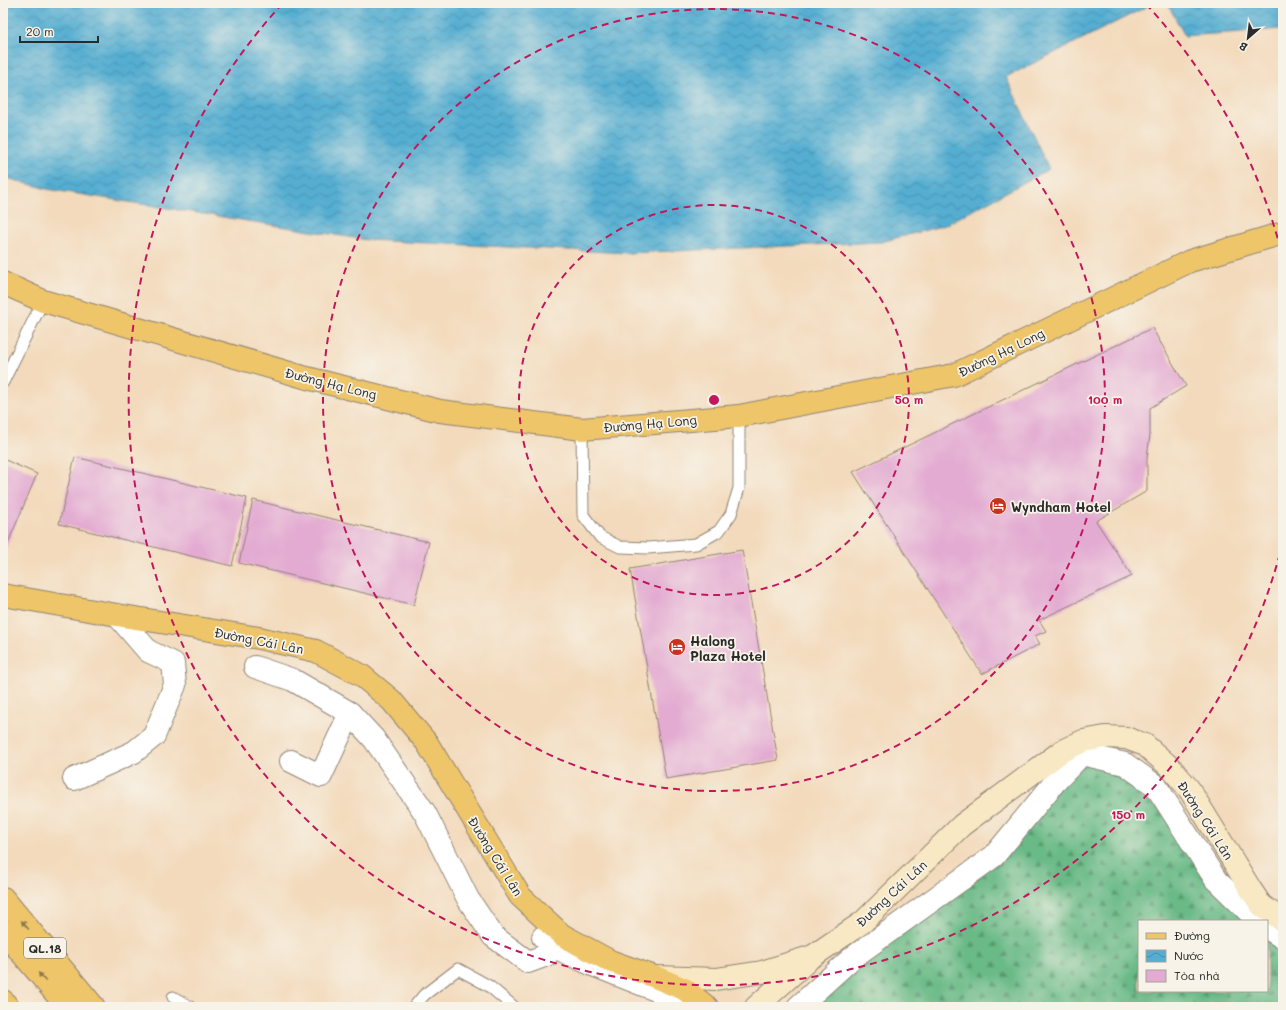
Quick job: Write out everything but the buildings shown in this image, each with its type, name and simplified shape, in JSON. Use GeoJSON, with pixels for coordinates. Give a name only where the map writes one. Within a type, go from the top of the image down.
{"type":"FeatureCollection","features":[{"type":"Feature","properties":{"kind":"main road","name":"Đường Hạ Long"},"geometry":{"type":"LineString","coordinates":[[3,283],[43,301],[307,378],[440,411],[582,429],[738,416],[954,375],[1190,261],[1283,233]]}},
{"type":"Feature","properties":{"kind":"main road","name":"Đường Cái Lân"},"geometry":{"type":"LineString","coordinates":[[3,595],[117,616],[260,638],[316,652],[361,675],[391,700],[427,743],[520,896],[553,939],[610,961],[646,980],[716,979],[762,972],[813,956],[863,922],[968,821],[1062,751],[1083,741],[1105,737],[1126,738],[1145,745],[1170,767],[1189,789],[1250,890],[1261,905],[1283,921]]}},
{"type":"Feature","properties":{"kind":"main road","name":"QL.18"},"geometry":{"type":"LineString","coordinates":[[3,898],[90,1002]]}},
{"type":"Feature","properties":{"kind":"main road","name":"QL.18"},"geometry":{"type":"LineString","coordinates":[[3,931],[67,1007]]}},
{"type":"Feature","properties":{"kind":"main road"},"geometry":{"type":"LineString","coordinates":[[756,1007],[813,956]]}},
{"type":"Feature","properties":{"kind":"main road"},"geometry":{"type":"LineString","coordinates":[[646,980],[684,989],[706,1007]]}},
{"type":"Feature","properties":{"kind":"main road"},"geometry":{"type":"LineString","coordinates":[[3,1001],[8,1007]]}},
{"type":"Feature","properties":{"kind":"street"},"geometry":{"type":"LineString","coordinates":[[74,779],[134,752],[154,736],[174,685],[173,663],[148,651],[117,616]]}},
{"type":"Feature","properties":{"kind":"street"},"geometry":{"type":"LineString","coordinates":[[255,667],[293,680],[350,713],[374,739],[425,812],[468,899],[493,936],[528,962],[547,955],[553,939],[593,965],[646,980],[661,992],[670,1005]]}},
{"type":"Feature","properties":{"kind":"street"},"geometry":{"type":"LineString","coordinates":[[291,761],[321,776],[350,713]]}},
{"type":"Feature","properties":{"kind":"street"},"geometry":{"type":"LineString","coordinates":[[798,1007],[852,958],[994,856],[1055,782],[1082,754],[1125,764],[1156,786],[1216,880],[1257,920]]}},
{"type":"Feature","properties":{"kind":"street"},"geometry":{"type":"LineString","coordinates":[[1268,929],[1283,938]]}},
{"type":"Feature","properties":{"kind":"lane"},"geometry":{"type":"LineString","coordinates":[[3,382],[43,301]]}},
{"type":"Feature","properties":{"kind":"lane"},"geometry":{"type":"LineString","coordinates":[[582,429],[583,515],[600,537],[620,547],[648,548],[696,544],[719,531],[731,514],[739,488],[738,416]]}},
{"type":"Feature","properties":{"kind":"lane"},"geometry":{"type":"LineString","coordinates":[[414,1007],[424,995],[458,969],[489,986],[514,1007]]}},
{"type":"Feature","properties":{"kind":"lane"},"geometry":{"type":"LineString","coordinates":[[173,997],[190,1007]]}},
{"type":"Feature","properties":{"kind":"green space"},"geometry":{"type":"Polygon","coordinates":[[[1081,760],[1121,768],[1150,787],[1249,920],[1138,920],[1138,992],[1268,992],[1268,935],[1283,944],[1283,1007],[807,1007],[851,969],[918,921],[1081,760]]]}},
{"type":"Feature","properties":{"kind":"water"},"geometry":{"type":"Polygon","coordinates":[[[3,3],[1154,3],[1006,77],[1049,169],[945,225],[881,242],[628,253],[367,240],[47,189],[3,177],[3,3]]]}},
{"type":"Feature","properties":{"kind":"water"},"geometry":{"type":"Polygon","coordinates":[[[1167,3],[1283,3],[1283,29],[1185,36],[1167,3]]]}},
{"type":"Feature","properties":{"kind":"place","name":"Wyndham Hotel"},"geometry":{"type":"Point","coordinates":[998,506]}},
{"type":"Feature","properties":{"kind":"place","name":"Halong Plaza Hotel"},"geometry":{"type":"Point","coordinates":[677,647]}}]}
